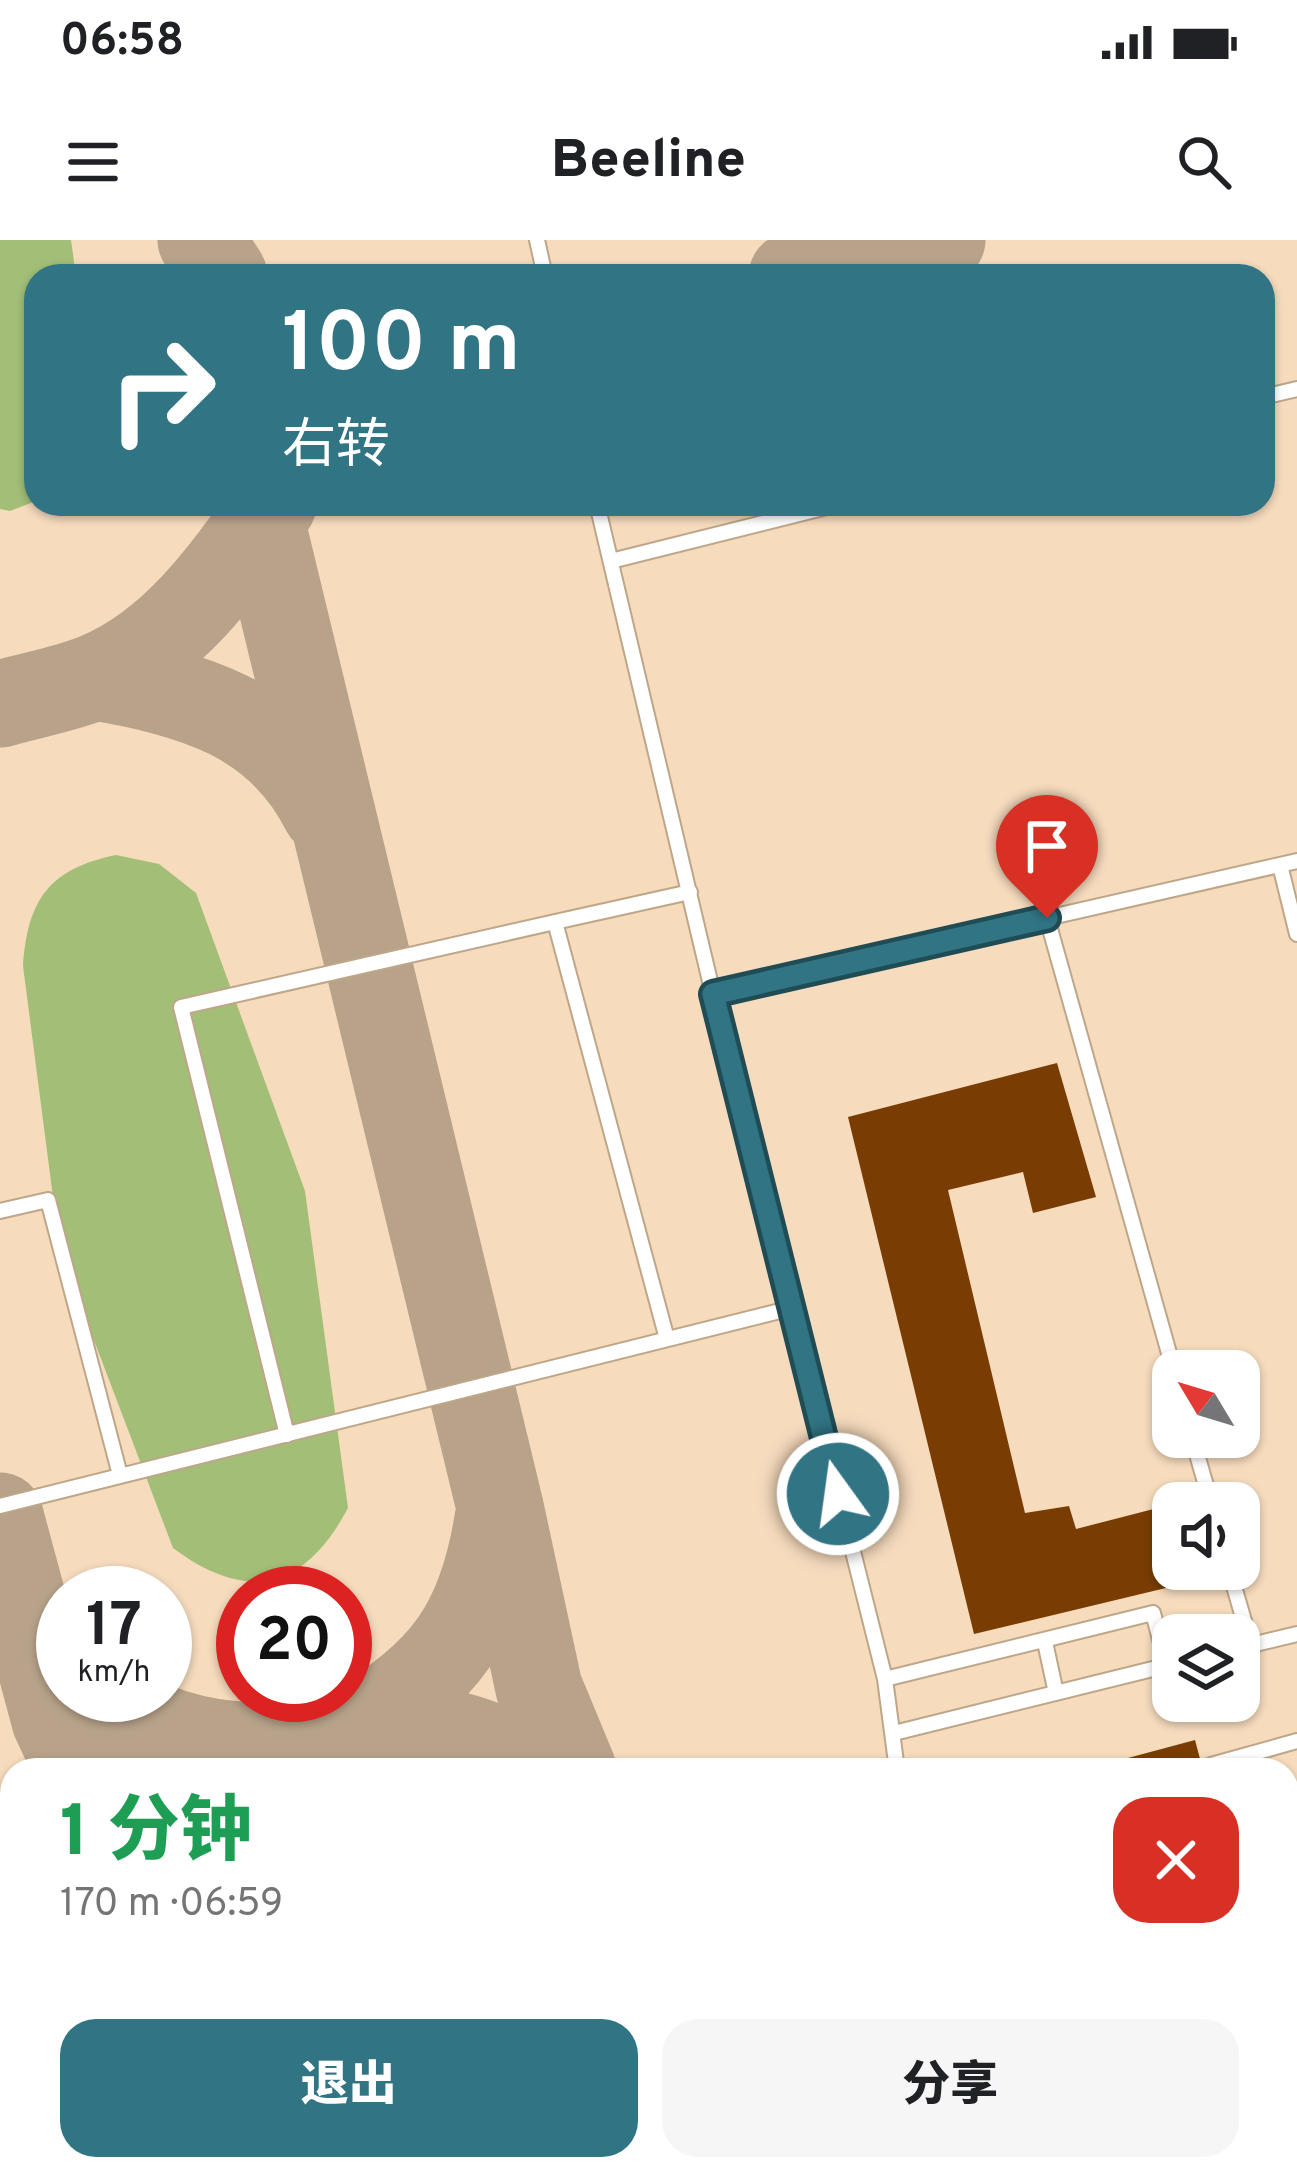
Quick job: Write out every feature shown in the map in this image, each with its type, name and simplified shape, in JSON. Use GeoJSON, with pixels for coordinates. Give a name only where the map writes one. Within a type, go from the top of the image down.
{"type":"FeatureCollection","features":[{"type":"Feature","properties":{"kind":"lane"},"geometry":{"type":"LineString","coordinates":[[600,516],[713,994],[885,1679],[896,1758]]}},
{"type":"Feature","properties":{"kind":"lane"},"geometry":{"type":"LineString","coordinates":[[611,562],[792,516]]}},
{"type":"Feature","properties":{"kind":"lane"},"geometry":{"type":"LineString","coordinates":[[713,994],[1297,861]]}},
{"type":"Feature","properties":{"kind":"lane"},"geometry":{"type":"LineString","coordinates":[[1280,865],[1297,934]]}},
{"type":"Feature","properties":{"kind":"lane"},"geometry":{"type":"LineString","coordinates":[[287,1435],[182,1006],[690,892]]}},
{"type":"Feature","properties":{"kind":"lane"},"geometry":{"type":"LineString","coordinates":[[1047,918],[1168,1350]]}},
{"type":"Feature","properties":{"kind":"lane"},"geometry":{"type":"LineString","coordinates":[[556,922],[667,1339]]}},
{"type":"Feature","properties":{"kind":"lane"},"geometry":{"type":"LineString","coordinates":[[0,1211],[48,1200],[120,1475]]}},
{"type":"Feature","properties":{"kind":"lane"},"geometry":{"type":"LineString","coordinates":[[0,1506],[792,1308]]}},
{"type":"Feature","properties":{"kind":"lane"},"geometry":{"type":"LineString","coordinates":[[885,1679],[1153,1614]]}},
{"type":"Feature","properties":{"kind":"lane"},"geometry":{"type":"LineString","coordinates":[[1260,1643],[1297,1634]]}},
{"type":"Feature","properties":{"kind":"lane"},"geometry":{"type":"LineString","coordinates":[[1045,1642],[1056,1693]]}},
{"type":"Feature","properties":{"kind":"lane"},"geometry":{"type":"LineString","coordinates":[[894,1733],[1152,1669]]}},
{"type":"Feature","properties":{"kind":"lane"},"geometry":{"type":"LineString","coordinates":[[1254,1758],[1297,1741]]}},
{"type":"Feature","properties":{"kind":"green space"},"geometry":{"type":"Polygon","coordinates":[[[0,240],[71,240],[74,264],[24,264],[24,506],[0,509],[0,240]]]}},
{"type":"Feature","properties":{"kind":"green space"},"geometry":{"type":"Polygon","coordinates":[[[116,855],[159,864],[196,893],[305,1191],[348,1508],[331,1535],[300,1566],[216,1566],[216,1573],[173,1548],[60,1251],[23,966],[30,922],[46,891],[58,879],[116,855]]]}},
{"type":"Feature","properties":{"kind":"building"},"geometry":{"type":"Polygon","coordinates":[[[1057,1063],[1096,1197],[1033,1213],[1023,1172],[948,1190],[1025,1513],[1069,1506],[1076,1529],[1152,1509],[1152,1590],[1157,1590],[974,1634],[848,1117],[1057,1063]]]}},
{"type":"Feature","properties":{"kind":"building"},"geometry":{"type":"Polygon","coordinates":[[[1195,1740],[1200,1758],[1128,1758],[1195,1740]]]}},
{"type":"Feature","properties":{"kind":"taxiway"},"geometry":{"type":"LineString","coordinates":[[201,240],[216,264]]}},
{"type":"Feature","properties":{"kind":"taxiway"},"geometry":{"type":"LineString","coordinates":[[842,264],[942,240]]}},
{"type":"Feature","properties":{"kind":"taxiway"},"geometry":{"type":"LineString","coordinates":[[260,516],[500,1507],[539,1688],[568,1758]]}},
{"type":"Feature","properties":{"kind":"taxiway"},"geometry":{"type":"LineString","coordinates":[[0,704],[98,676],[151,645],[197,603],[264,516]]}},
{"type":"Feature","properties":{"kind":"taxiway"},"geometry":{"type":"LineString","coordinates":[[96,677],[166,692],[229,715],[283,753],[325,811]]}},
{"type":"Feature","properties":{"kind":"taxiway"},"geometry":{"type":"LineString","coordinates":[[0,1516],[55,1720],[72,1758]]}},
{"type":"Feature","properties":{"kind":"taxiway"},"geometry":{"type":"LineString","coordinates":[[354,1727],[412,1687],[454,1643],[481,1588],[498,1519]]}},
{"type":"Feature","properties":{"kind":"taxiway"},"geometry":{"type":"LineString","coordinates":[[145,1722],[216,1743],[259,1746]]}},
{"type":"Feature","properties":{"kind":"taxiway"},"geometry":{"type":"LineString","coordinates":[[230,1758],[318,1736],[405,1728],[448,1733],[511,1758]]}},
{"type":"Feature","properties":{"kind":"route"},"geometry":{"type":"LineString","coordinates":[[838,1494],[713,994],[1047,918]]}}]}
